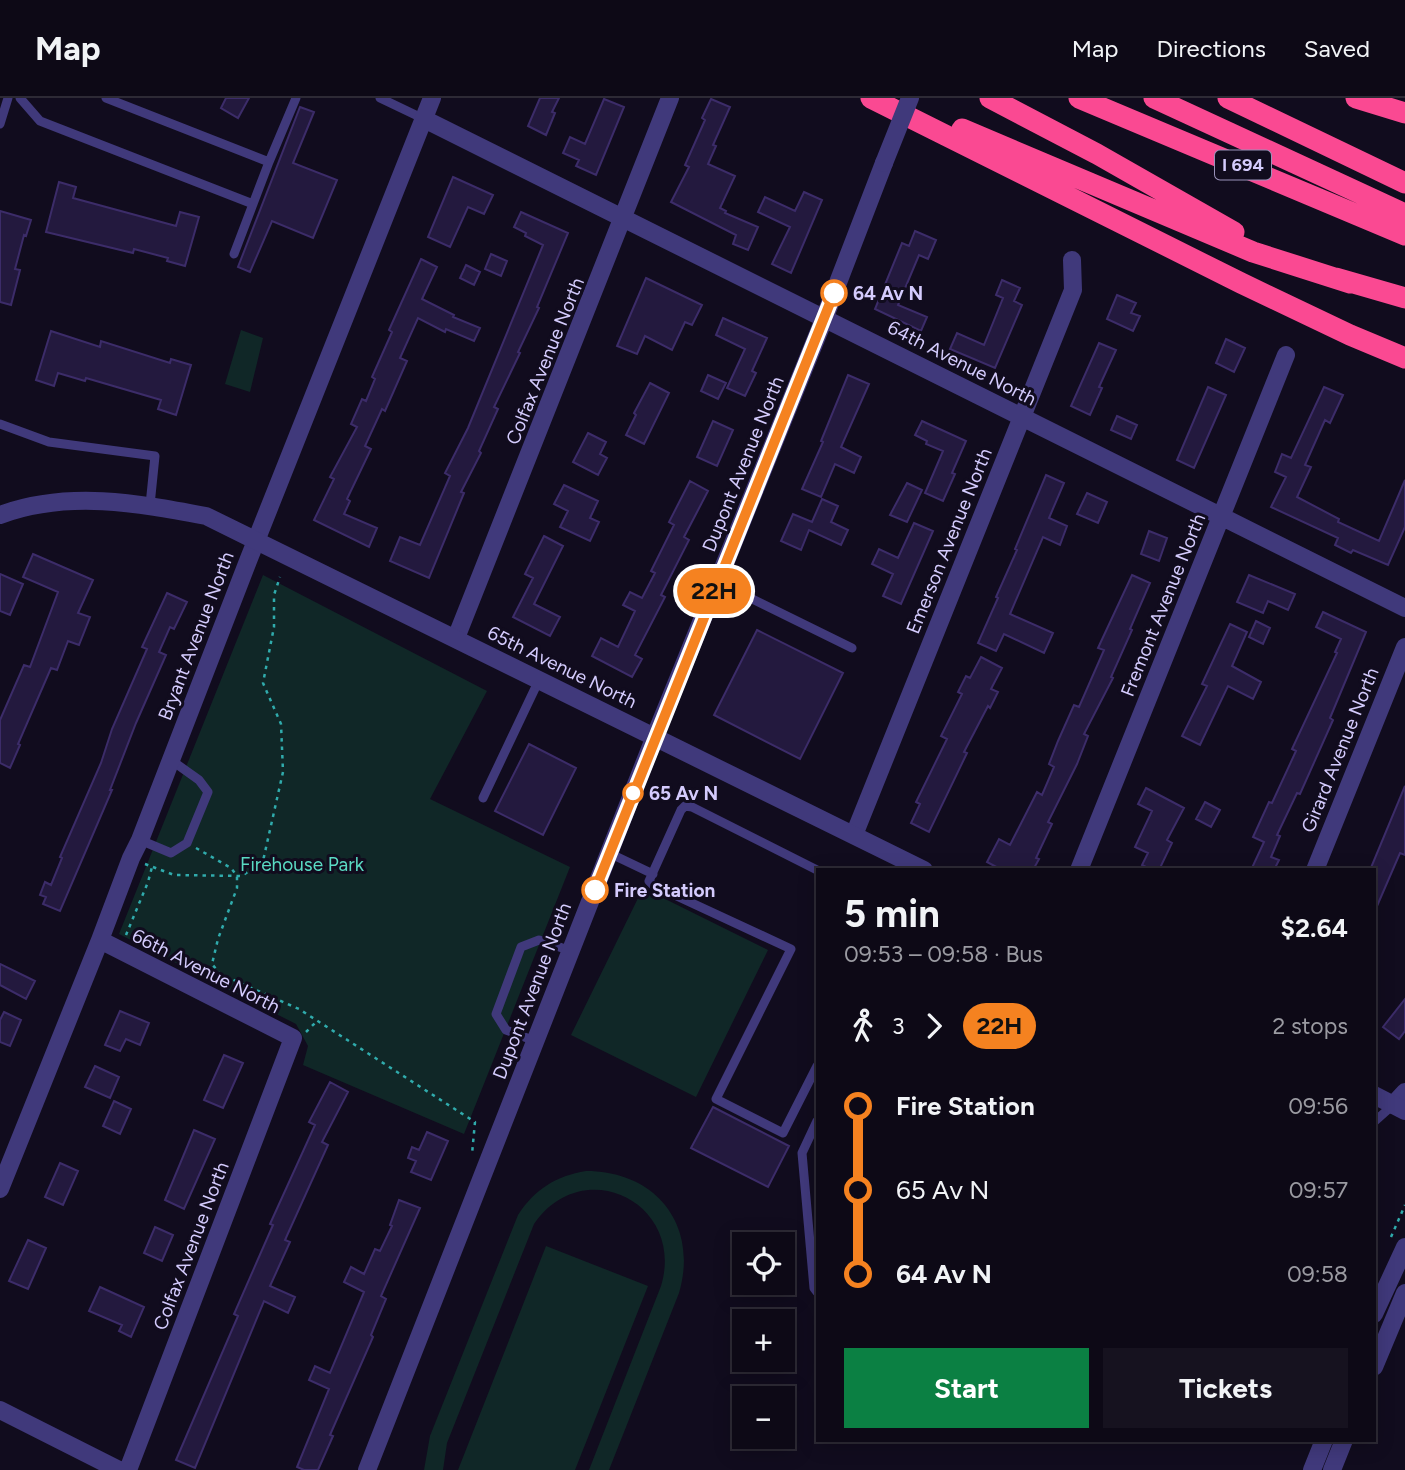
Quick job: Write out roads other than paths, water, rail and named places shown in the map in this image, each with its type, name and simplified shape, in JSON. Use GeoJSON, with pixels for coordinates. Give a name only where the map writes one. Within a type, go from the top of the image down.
{"type":"FeatureCollection","features":[{"type":"Feature","properties":{"kind":"highway"},"geometry":{"type":"LineString","coordinates":[[871,98],[1241,283],[1405,358]]}},
{"type":"Feature","properties":{"kind":"highway"},"geometry":{"type":"LineString","coordinates":[[892,98],[1067,175],[1253,252],[1397,296]]}},
{"type":"Feature","properties":{"kind":"highway"},"geometry":{"type":"LineString","coordinates":[[990,98],[1097,154],[1267,250],[1350,283]]}},
{"type":"Feature","properties":{"kind":"highway","name":"I 694"},"geometry":{"type":"LineString","coordinates":[[1079,98],[1405,235]]}},
{"type":"Feature","properties":{"kind":"highway"},"geometry":{"type":"LineString","coordinates":[[1154,98],[1405,214]]}},
{"type":"Feature","properties":{"kind":"highway"},"geometry":{"type":"LineString","coordinates":[[1228,98],[1405,181]]}},
{"type":"Feature","properties":{"kind":"highway"},"geometry":{"type":"LineString","coordinates":[[1356,98],[1405,113]]}},
{"type":"Feature","properties":{"kind":"street","name":"Bryant Avenue North"},"geometry":{"type":"LineString","coordinates":[[0,1189],[432,98]]}},
{"type":"Feature","properties":{"kind":"street","name":"Colfax Avenue North"},"geometry":{"type":"LineString","coordinates":[[456,638],[670,98]]}},
{"type":"Feature","properties":{"kind":"street","name":"Dupont Avenue North"},"geometry":{"type":"LineString","coordinates":[[367,1470],[655,736],[910,98]]}},
{"type":"Feature","properties":{"kind":"street","name":"64th Avenue North"},"geometry":{"type":"LineString","coordinates":[[424,119],[1405,608]]}},
{"type":"Feature","properties":{"kind":"street","name":"Emerson Avenue North"},"geometry":{"type":"LineString","coordinates":[[854,835],[1073,290],[1072,260]]}},
{"type":"Feature","properties":{"kind":"street","name":"Fremont Avenue North"},"geometry":{"type":"LineString","coordinates":[[1080,868],[1286,355]]}},
{"type":"Feature","properties":{"kind":"street"},"geometry":{"type":"LineString","coordinates":[[0,515],[12,510],[57,502],[92,500],[150,505],[206,516],[256,539]]}},
{"type":"Feature","properties":{"kind":"street","name":"65th Avenue North"},"geometry":{"type":"LineString","coordinates":[[256,539],[920,868]]}},
{"type":"Feature","properties":{"kind":"street","name":"Girard Avenue North"},"geometry":{"type":"LineString","coordinates":[[1316,868],[1405,647]]}},
{"type":"Feature","properties":{"kind":"street","name":"66th Avenue North"},"geometry":{"type":"LineString","coordinates":[[100,940],[293,1038]]}},
{"type":"Feature","properties":{"kind":"street","name":"Colfax Avenue North"},"geometry":{"type":"LineString","coordinates":[[128,1470],[293,1038]]}},
{"type":"Feature","properties":{"kind":"street"},"geometry":{"type":"LineString","coordinates":[[1376,1096],[1401,1103]]}},
{"type":"Feature","properties":{"kind":"street"},"geometry":{"type":"LineString","coordinates":[[1376,1309],[1399,1275],[1405,1247]]}},
{"type":"Feature","properties":{"kind":"street"},"geometry":{"type":"LineString","coordinates":[[1376,1363],[1401,1315],[1405,1293]]}},
{"type":"Feature","properties":{"kind":"street"},"geometry":{"type":"LineString","coordinates":[[0,1410],[119,1470]]}},
{"type":"Feature","properties":{"kind":"street"},"geometry":{"type":"LineString","coordinates":[[1312,1470],[1323,1442]]}},
{"type":"Feature","properties":{"kind":"street"},"geometry":{"type":"LineString","coordinates":[[1332,1470],[1343,1442]]}},
{"type":"Feature","properties":{"kind":"lane"},"geometry":{"type":"LineString","coordinates":[[0,124],[8,98]]}},
{"type":"Feature","properties":{"kind":"lane"},"geometry":{"type":"LineString","coordinates":[[20,98],[40,121],[253,204]]}},
{"type":"Feature","properties":{"kind":"lane"},"geometry":{"type":"LineString","coordinates":[[106,98],[269,162]]}},
{"type":"Feature","properties":{"kind":"lane"},"geometry":{"type":"LineString","coordinates":[[234,254],[296,98]]}},
{"type":"Feature","properties":{"kind":"lane"},"geometry":{"type":"LineString","coordinates":[[380,98],[424,119]]}},
{"type":"Feature","properties":{"kind":"lane"},"geometry":{"type":"LineString","coordinates":[[0,424],[49,442],[155,456],[150,505]]}},
{"type":"Feature","properties":{"kind":"lane"},"geometry":{"type":"LineString","coordinates":[[718,582],[852,648]]}},
{"type":"Feature","properties":{"kind":"lane"},"geometry":{"type":"LineString","coordinates":[[483,798],[540,679]]}},
{"type":"Feature","properties":{"kind":"lane"},"geometry":{"type":"LineString","coordinates":[[140,840],[171,853],[187,844],[208,792],[199,780],[171,760]]}},
{"type":"Feature","properties":{"kind":"lane"},"geometry":{"type":"LineString","coordinates":[[816,869],[692,807],[685,806],[649,881],[791,949],[716,1099],[783,1133],[816,1068]]}},
{"type":"Feature","properties":{"kind":"lane"},"geometry":{"type":"LineString","coordinates":[[609,853],[653,874]]}},
{"type":"Feature","properties":{"kind":"lane"},"geometry":{"type":"LineString","coordinates":[[535,1041],[506,1030],[496,1014],[521,947],[539,940],[571,951]]}},
{"type":"Feature","properties":{"kind":"lane"},"geometry":{"type":"LineString","coordinates":[[1376,1121],[1401,1103]]}},
{"type":"Feature","properties":{"kind":"lane"},"geometry":{"type":"LineString","coordinates":[[816,1123],[802,1153],[814,1231],[816,1291]]}},
{"type":"Feature","properties":{"kind":"lane"},"geometry":{"type":"LineString","coordinates":[[1376,1309],[1401,1315]]}},
{"type":"Feature","properties":{"kind":"place","name":"64 Av N"},"geometry":{"type":"Point","coordinates":[834,293]}},
{"type":"Feature","properties":{"kind":"place","name":"65 Av N"},"geometry":{"type":"Point","coordinates":[633,793]}},
{"type":"Feature","properties":{"kind":"place","name":"Fire Station"},"geometry":{"type":"Point","coordinates":[595,890]}},
{"type":"Feature","properties":{"kind":"park label","name":"Firehouse Park"},"geometry":{"type":"Point","coordinates":[302,864]}}]}
